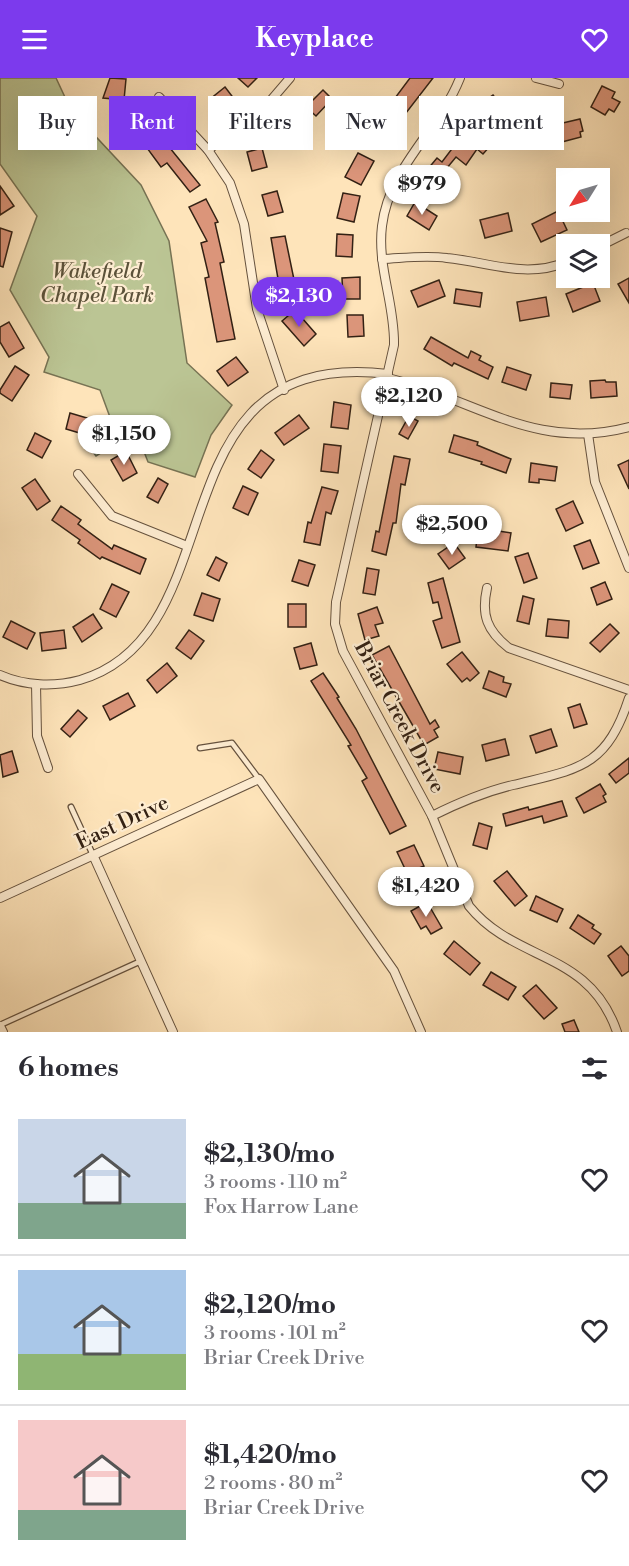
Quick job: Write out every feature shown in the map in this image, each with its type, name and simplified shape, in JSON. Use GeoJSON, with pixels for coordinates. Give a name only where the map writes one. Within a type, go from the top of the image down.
{"type":"FeatureCollection","features":[{"type":"Feature","properties":{"kind":"street"},"geometry":{"type":"LineString","coordinates":[[275,96],[290,78]]}},
{"type":"Feature","properties":{"kind":"street","name":"Briar Creek Drive"},"geometry":{"type":"LineString","coordinates":[[460,78],[449,103],[410,155],[391,189],[382,225],[382,259],[394,328],[388,376],[336,602],[335,624],[343,651],[432,816],[460,890],[479,918],[504,937],[565,966],[581,977],[605,1005],[617,1032]]}},
{"type":"Feature","properties":{"kind":"street"},"geometry":{"type":"LineString","coordinates":[[536,78],[559,84]]}},
{"type":"Feature","properties":{"kind":"street"},"geometry":{"type":"LineString","coordinates":[[196,137],[208,150],[230,183],[238,204],[248,246],[256,309],[284,390]]}},
{"type":"Feature","properties":{"kind":"street"},"geometry":{"type":"LineString","coordinates":[[610,241],[626,233]]}},
{"type":"Feature","properties":{"kind":"street"},"geometry":{"type":"LineString","coordinates":[[382,259],[448,258],[508,270],[525,271],[556,264]]}},
{"type":"Feature","properties":{"kind":"street"},"geometry":{"type":"LineString","coordinates":[[0,675],[36,684],[63,683],[91,676],[108,668],[136,648],[158,619],[227,444],[249,416],[284,390],[327,374],[348,372],[388,376],[523,426],[566,435],[629,427]]}},
{"type":"Feature","properties":{"kind":"street"},"geometry":{"type":"LineString","coordinates":[[588,434],[595,482],[629,568]]}},
{"type":"Feature","properties":{"kind":"street"},"geometry":{"type":"LineString","coordinates":[[78,474],[103,509],[112,516],[187,546]]}},
{"type":"Feature","properties":{"kind":"street"},"geometry":{"type":"LineString","coordinates":[[487,588],[484,601],[486,622],[498,640],[509,648],[629,690]]}},
{"type":"Feature","properties":{"kind":"street"},"geometry":{"type":"LineString","coordinates":[[36,684],[37,736],[48,768]]}},
{"type":"Feature","properties":{"kind":"street"},"geometry":{"type":"LineString","coordinates":[[432,816],[489,792],[553,777],[582,765],[607,743],[616,729],[629,698]]}},
{"type":"Feature","properties":{"kind":"street"},"geometry":{"type":"LineString","coordinates":[[259,779],[394,970],[422,1032]]}},
{"type":"Feature","properties":{"kind":"street","name":"East Drive"},"geometry":{"type":"LineString","coordinates":[[0,898],[259,779]]}},
{"type":"Feature","properties":{"kind":"street"},"geometry":{"type":"LineString","coordinates":[[93,855],[173,1032]]}},
{"type":"Feature","properties":{"kind":"street"},"geometry":{"type":"LineString","coordinates":[[0,1025],[3,1032]]}},
{"type":"Feature","properties":{"kind":"lane"},"geometry":{"type":"LineString","coordinates":[[200,748],[232,743],[259,779]]}},
{"type":"Feature","properties":{"kind":"lane"},"geometry":{"type":"LineString","coordinates":[[71,807],[93,855]]}},
{"type":"Feature","properties":{"kind":"lane"},"geometry":{"type":"LineString","coordinates":[[0,1025],[141,961]]}},
{"type":"Feature","properties":{"kind":"green space","name":"Wakefield Chapel Park"},"geometry":{"type":"Polygon","coordinates":[[[0,78],[56,78],[64,96],[18,96],[18,150],[97,150],[97,138],[141,185],[169,241],[187,363],[232,405],[211,435],[195,477],[148,462],[136,431],[96,456],[90,448],[111,420],[100,390],[44,372],[49,357],[10,290],[37,216],[0,164],[0,78]]]}},
{"type":"Feature","properties":{"kind":"building"},"geometry":{"type":"Polygon","coordinates":[[[110,78],[126,79],[124,96],[103,98],[110,78]]]}},
{"type":"Feature","properties":{"kind":"building"},"geometry":{"type":"Polygon","coordinates":[[[238,78],[257,78],[248,87],[238,78]]]}},
{"type":"Feature","properties":{"kind":"building"},"geometry":{"type":"Polygon","coordinates":[[[410,78],[433,78],[407,112],[407,96],[396,96],[410,78]]]}},
{"type":"Feature","properties":{"kind":"building"},"geometry":{"type":"Polygon","coordinates":[[[602,86],[615,92],[612,98],[620,102],[614,112],[609,109],[605,115],[591,107],[602,86]]]}},
{"type":"Feature","properties":{"kind":"building"},"geometry":{"type":"Polygon","coordinates":[[[225,87],[232,96],[214,96],[225,87]]]}},
{"type":"Feature","properties":{"kind":"building"},"geometry":{"type":"Polygon","coordinates":[[[323,90],[329,96],[325,96],[325,106],[316,116],[313,113],[313,100],[323,90]]]}},
{"type":"Feature","properties":{"kind":"building"},"geometry":{"type":"Polygon","coordinates":[[[580,119],[583,131],[580,132],[581,137],[564,141],[564,123],[580,119]]]}},
{"type":"Feature","properties":{"kind":"building"},"geometry":{"type":"Polygon","coordinates":[[[148,150],[172,150],[200,185],[190,192],[167,163],[161,167],[148,150]]]}},
{"type":"Feature","properties":{"kind":"building"},"geometry":{"type":"Polygon","coordinates":[[[263,150],[267,167],[252,171],[247,152],[263,150]]]}},
{"type":"Feature","properties":{"kind":"building"},"geometry":{"type":"Polygon","coordinates":[[[451,150],[476,150],[466,165],[456,157],[428,191],[417,182],[437,158],[442,162],[451,150]]]}},
{"type":"Feature","properties":{"kind":"building"},"geometry":{"type":"Polygon","coordinates":[[[358,153],[374,161],[361,185],[345,177],[358,153]]]}},
{"type":"Feature","properties":{"kind":"building"},"geometry":{"type":"Polygon","coordinates":[[[0,186],[14,206],[0,215],[0,186]]]}},
{"type":"Feature","properties":{"kind":"building"},"geometry":{"type":"Polygon","coordinates":[[[277,191],[283,212],[268,216],[262,195],[277,191]]]}},
{"type":"Feature","properties":{"kind":"building"},"geometry":{"type":"Polygon","coordinates":[[[343,193],[360,196],[354,222],[337,218],[343,193]]]}},
{"type":"Feature","properties":{"kind":"building"},"geometry":{"type":"Polygon","coordinates":[[[206,199],[218,222],[215,223],[224,262],[220,263],[235,339],[217,342],[205,278],[209,277],[201,243],[207,241],[189,207],[206,199]]]}},
{"type":"Feature","properties":{"kind":"building"},"geometry":{"type":"Polygon","coordinates":[[[415,202],[437,216],[429,230],[407,216],[415,202]]]}},
{"type":"Feature","properties":{"kind":"building"},"geometry":{"type":"Polygon","coordinates":[[[556,212],[556,222],[563,222],[567,230],[541,242],[532,224],[556,212]]]}},
{"type":"Feature","properties":{"kind":"building"},"geometry":{"type":"Polygon","coordinates":[[[508,213],[512,231],[485,238],[480,220],[508,213]]]}},
{"type":"Feature","properties":{"kind":"building"},"geometry":{"type":"Polygon","coordinates":[[[0,228],[12,232],[3,267],[0,266],[0,228]]]}},
{"type":"Feature","properties":{"kind":"building"},"geometry":{"type":"Polygon","coordinates":[[[337,234],[353,235],[352,257],[336,256],[337,234]]]}},
{"type":"Feature","properties":{"kind":"building"},"geometry":{"type":"Polygon","coordinates":[[[285,236],[298,299],[282,302],[271,238],[285,236]]]}},
{"type":"Feature","properties":{"kind":"building"},"geometry":{"type":"Polygon","coordinates":[[[360,277],[360,299],[343,299],[342,278],[360,277]]]}},
{"type":"Feature","properties":{"kind":"building"},"geometry":{"type":"Polygon","coordinates":[[[629,278],[629,303],[618,284],[629,278]]]}},
{"type":"Feature","properties":{"kind":"building"},"geometry":{"type":"Polygon","coordinates":[[[439,280],[445,296],[418,307],[411,291],[439,280]]]}},
{"type":"Feature","properties":{"kind":"building"},"geometry":{"type":"Polygon","coordinates":[[[581,288],[595,288],[600,301],[573,312],[566,294],[581,288]]]}},
{"type":"Feature","properties":{"kind":"building"},"geometry":{"type":"Polygon","coordinates":[[[456,289],[482,293],[480,307],[454,303],[456,289]]]}},
{"type":"Feature","properties":{"kind":"building"},"geometry":{"type":"Polygon","coordinates":[[[546,297],[549,316],[520,321],[517,302],[546,297]]]}},
{"type":"Feature","properties":{"kind":"building"},"geometry":{"type":"Polygon","coordinates":[[[295,310],[316,334],[304,346],[282,321],[295,310]]]}},
{"type":"Feature","properties":{"kind":"building"},"geometry":{"type":"Polygon","coordinates":[[[347,315],[363,315],[364,336],[348,337],[347,315]]]}},
{"type":"Feature","properties":{"kind":"building"},"geometry":{"type":"Polygon","coordinates":[[[9,322],[24,348],[9,357],[0,342],[0,327],[9,322]]]}},
{"type":"Feature","properties":{"kind":"building"},"geometry":{"type":"Polygon","coordinates":[[[431,337],[468,358],[471,351],[481,356],[479,360],[493,367],[488,379],[454,363],[452,366],[424,349],[431,337]]]}},
{"type":"Feature","properties":{"kind":"building"},"geometry":{"type":"Polygon","coordinates":[[[236,357],[248,372],[228,386],[217,371],[236,357]]]}},
{"type":"Feature","properties":{"kind":"building"},"geometry":{"type":"Polygon","coordinates":[[[15,366],[29,375],[12,401],[0,393],[0,390],[15,366]]]}},
{"type":"Feature","properties":{"kind":"building"},"geometry":{"type":"Polygon","coordinates":[[[507,367],[531,375],[526,390],[502,382],[507,367]]]}},
{"type":"Feature","properties":{"kind":"building"},"geometry":{"type":"Polygon","coordinates":[[[590,381],[616,382],[617,396],[591,398],[590,381]]]}},
{"type":"Feature","properties":{"kind":"building"},"geometry":{"type":"Polygon","coordinates":[[[551,383],[572,385],[570,399],[550,397],[551,383]]]}},
{"type":"Feature","properties":{"kind":"building"},"geometry":{"type":"Polygon","coordinates":[[[334,402],[351,405],[348,429],[331,427],[334,402]]]}},
{"type":"Feature","properties":{"kind":"building"},"geometry":{"type":"Polygon","coordinates":[[[70,413],[87,418],[83,434],[66,429],[70,413]]]}},
{"type":"Feature","properties":{"kind":"building"},"geometry":{"type":"Polygon","coordinates":[[[299,415],[309,428],[284,445],[275,433],[299,415]]]}},
{"type":"Feature","properties":{"kind":"building"},"geometry":{"type":"Polygon","coordinates":[[[409,416],[418,421],[408,439],[399,434],[409,416]]]}},
{"type":"Feature","properties":{"kind":"building"},"geometry":{"type":"Polygon","coordinates":[[[35,433],[51,441],[42,458],[27,450],[35,433]]]}},
{"type":"Feature","properties":{"kind":"building"},"geometry":{"type":"Polygon","coordinates":[[[454,435],[478,442],[477,445],[511,459],[506,473],[481,464],[482,462],[449,452],[454,435]]]}},
{"type":"Feature","properties":{"kind":"building"},"geometry":{"type":"Polygon","coordinates":[[[324,444],[341,446],[338,473],[321,471],[324,444]]]}},
{"type":"Feature","properties":{"kind":"building"},"geometry":{"type":"Polygon","coordinates":[[[261,450],[274,460],[261,478],[248,469],[261,450]]]}},
{"type":"Feature","properties":{"kind":"building"},"geometry":{"type":"Polygon","coordinates":[[[126,451],[137,473],[123,481],[111,460],[126,451]]]}},
{"type":"Feature","properties":{"kind":"building"},"geometry":{"type":"Polygon","coordinates":[[[394,456],[410,459],[405,485],[401,484],[396,523],[393,523],[386,555],[372,551],[376,531],[379,532],[394,456]]]}},
{"type":"Feature","properties":{"kind":"building"},"geometry":{"type":"Polygon","coordinates":[[[629,460],[629,489],[618,465],[629,460]]]}},
{"type":"Feature","properties":{"kind":"building"},"geometry":{"type":"Polygon","coordinates":[[[531,463],[557,467],[555,481],[539,479],[539,483],[529,482],[531,463]]]}},
{"type":"Feature","properties":{"kind":"building"},"geometry":{"type":"Polygon","coordinates":[[[158,478],[168,484],[158,503],[147,497],[158,478]]]}},
{"type":"Feature","properties":{"kind":"building"},"geometry":{"type":"Polygon","coordinates":[[[35,479],[50,501],[37,510],[22,488],[35,479]]]}},
{"type":"Feature","properties":{"kind":"building"},"geometry":{"type":"Polygon","coordinates":[[[243,486],[258,493],[248,515],[233,508],[243,486]]]}},
{"type":"Feature","properties":{"kind":"building"},"geometry":{"type":"Polygon","coordinates":[[[322,487],[338,491],[331,514],[326,512],[320,545],[304,542],[308,522],[311,523],[322,487]]]}},
{"type":"Feature","properties":{"kind":"building"},"geometry":{"type":"Polygon","coordinates":[[[573,501],[583,523],[566,531],[556,509],[573,501]]]}},
{"type":"Feature","properties":{"kind":"building"},"geometry":{"type":"Polygon","coordinates":[[[61,506],[81,520],[78,524],[112,549],[114,545],[146,559],[140,574],[102,557],[100,559],[78,543],[80,540],[52,520],[61,506]]]}},
{"type":"Feature","properties":{"kind":"building"},"geometry":{"type":"Polygon","coordinates":[[[478,528],[511,533],[508,551],[476,547],[478,528]]]}},
{"type":"Feature","properties":{"kind":"building"},"geometry":{"type":"Polygon","coordinates":[[[590,540],[599,563],[583,569],[574,546],[590,540]]]}},
{"type":"Feature","properties":{"kind":"building"},"geometry":{"type":"Polygon","coordinates":[[[454,543],[465,558],[449,569],[438,554],[454,543]]]}},
{"type":"Feature","properties":{"kind":"building"},"geometry":{"type":"Polygon","coordinates":[[[528,553],[537,578],[524,583],[515,557],[528,553]]]}},
{"type":"Feature","properties":{"kind":"building"},"geometry":{"type":"Polygon","coordinates":[[[216,557],[227,563],[219,581],[207,575],[216,557]]]}},
{"type":"Feature","properties":{"kind":"building"},"geometry":{"type":"Polygon","coordinates":[[[299,560],[315,565],[308,586],[292,581],[299,560]]]}},
{"type":"Feature","properties":{"kind":"building"},"geometry":{"type":"Polygon","coordinates":[[[367,568],[379,570],[375,595],[363,593],[367,568]]]}},
{"type":"Feature","properties":{"kind":"building"},"geometry":{"type":"Polygon","coordinates":[[[443,578],[460,642],[442,648],[433,621],[442,618],[438,602],[433,603],[428,583],[443,578]]]}},
{"type":"Feature","properties":{"kind":"building"},"geometry":{"type":"Polygon","coordinates":[[[605,582],[612,599],[597,605],[591,588],[605,582]]]}},
{"type":"Feature","properties":{"kind":"building"},"geometry":{"type":"Polygon","coordinates":[[[112,584],[129,592],[116,617],[100,609],[112,584]]]}},
{"type":"Feature","properties":{"kind":"building"},"geometry":{"type":"Polygon","coordinates":[[[202,593],[220,599],[213,621],[194,615],[202,593]]]}},
{"type":"Feature","properties":{"kind":"building"},"geometry":{"type":"Polygon","coordinates":[[[523,596],[534,599],[529,624],[517,621],[523,596]]]}},
{"type":"Feature","properties":{"kind":"building"},"geometry":{"type":"Polygon","coordinates":[[[288,604],[306,604],[306,627],[288,627],[288,604]]]}},
{"type":"Feature","properties":{"kind":"building"},"geometry":{"type":"Polygon","coordinates":[[[377,607],[383,623],[375,625],[379,636],[365,640],[358,614],[377,607]]]}},
{"type":"Feature","properties":{"kind":"building"},"geometry":{"type":"Polygon","coordinates":[[[93,614],[102,628],[82,642],[73,627],[93,614]]]}},
{"type":"Feature","properties":{"kind":"building"},"geometry":{"type":"Polygon","coordinates":[[[548,619],[569,621],[568,638],[546,636],[548,619]]]}},
{"type":"Feature","properties":{"kind":"building"},"geometry":{"type":"Polygon","coordinates":[[[11,621],[35,633],[27,649],[3,637],[11,621]]]}},
{"type":"Feature","properties":{"kind":"building"},"geometry":{"type":"Polygon","coordinates":[[[610,624],[619,633],[600,652],[590,643],[610,624]]]}},
{"type":"Feature","properties":{"kind":"building"},"geometry":{"type":"Polygon","coordinates":[[[64,630],[66,648],[42,651],[40,633],[64,630]]]}},
{"type":"Feature","properties":{"kind":"building"},"geometry":{"type":"Polygon","coordinates":[[[189,630],[204,641],[191,659],[176,648],[189,630]]]}},
{"type":"Feature","properties":{"kind":"building"},"geometry":{"type":"Polygon","coordinates":[[[311,643],[317,665],[300,669],[294,648],[311,643]]]}},
{"type":"Feature","properties":{"kind":"building"},"geometry":{"type":"Polygon","coordinates":[[[389,646],[430,724],[435,720],[439,727],[434,730],[438,737],[424,745],[372,655],[389,646]]]}},
{"type":"Feature","properties":{"kind":"building"},"geometry":{"type":"Polygon","coordinates":[[[462,652],[479,673],[470,681],[467,678],[462,682],[447,664],[462,652]]]}},
{"type":"Feature","properties":{"kind":"building"},"geometry":{"type":"Polygon","coordinates":[[[167,663],[177,676],[157,693],[147,680],[167,663]]]}},
{"type":"Feature","properties":{"kind":"building"},"geometry":{"type":"Polygon","coordinates":[[[489,671],[504,677],[503,682],[511,684],[506,697],[483,688],[489,671]]]}},
{"type":"Feature","properties":{"kind":"building"},"geometry":{"type":"Polygon","coordinates":[[[323,673],[339,697],[337,698],[356,729],[406,826],[390,834],[362,781],[367,778],[348,746],[351,745],[311,681],[323,673]]]}},
{"type":"Feature","properties":{"kind":"building"},"geometry":{"type":"Polygon","coordinates":[[[128,693],[135,706],[110,720],[103,706],[128,693]]]}},
{"type":"Feature","properties":{"kind":"building"},"geometry":{"type":"Polygon","coordinates":[[[580,704],[587,724],[574,728],[568,708],[580,704]]]}},
{"type":"Feature","properties":{"kind":"building"},"geometry":{"type":"Polygon","coordinates":[[[78,710],[87,718],[70,737],[61,729],[78,710]]]}},
{"type":"Feature","properties":{"kind":"building"},"geometry":{"type":"Polygon","coordinates":[[[551,729],[557,746],[536,753],[530,736],[551,729]]]}},
{"type":"Feature","properties":{"kind":"building"},"geometry":{"type":"Polygon","coordinates":[[[505,739],[509,755],[486,761],[482,745],[505,739]]]}},
{"type":"Feature","properties":{"kind":"building"},"geometry":{"type":"Polygon","coordinates":[[[12,751],[18,772],[3,777],[0,755],[12,751]]]}},
{"type":"Feature","properties":{"kind":"building"},"geometry":{"type":"Polygon","coordinates":[[[438,752],[463,757],[460,774],[434,769],[438,752]]]}},
{"type":"Feature","properties":{"kind":"building"},"geometry":{"type":"Polygon","coordinates":[[[629,758],[629,773],[616,783],[609,774],[629,758]]]}},
{"type":"Feature","properties":{"kind":"building"},"geometry":{"type":"Polygon","coordinates":[[[600,784],[606,794],[603,796],[606,802],[584,813],[576,798],[600,784]]]}},
{"type":"Feature","properties":{"kind":"building"},"geometry":{"type":"Polygon","coordinates":[[[562,801],[567,816],[544,823],[542,816],[506,826],[503,814],[562,801]]]}},
{"type":"Feature","properties":{"kind":"building"},"geometry":{"type":"Polygon","coordinates":[[[479,823],[492,827],[487,849],[473,845],[479,823]]]}},
{"type":"Feature","properties":{"kind":"building"},"geometry":{"type":"Polygon","coordinates":[[[414,845],[424,866],[407,873],[397,852],[414,845]]]}},
{"type":"Feature","properties":{"kind":"building"},"geometry":{"type":"Polygon","coordinates":[[[507,871],[527,896],[515,906],[494,881],[507,871]]]}},
{"type":"Feature","properties":{"kind":"building"},"geometry":{"type":"Polygon","coordinates":[[[536,896],[563,909],[557,922],[530,910],[536,896]]]}},
{"type":"Feature","properties":{"kind":"building"},"geometry":{"type":"Polygon","coordinates":[[[427,902],[442,928],[431,934],[426,926],[421,929],[411,911],[427,902]]]}},
{"type":"Feature","properties":{"kind":"building"},"geometry":{"type":"Polygon","coordinates":[[[578,915],[594,925],[592,928],[601,934],[594,944],[570,928],[578,915]]]}},
{"type":"Feature","properties":{"kind":"building"},"geometry":{"type":"Polygon","coordinates":[[[454,941],[480,963],[470,975],[444,954],[454,941]]]}},
{"type":"Feature","properties":{"kind":"building"},"geometry":{"type":"Polygon","coordinates":[[[621,946],[629,956],[629,971],[622,976],[608,956],[621,946]]]}},
{"type":"Feature","properties":{"kind":"building"},"geometry":{"type":"Polygon","coordinates":[[[491,972],[516,987],[508,1000],[483,985],[491,972]]]}},
{"type":"Feature","properties":{"kind":"building"},"geometry":{"type":"Polygon","coordinates":[[[536,985],[557,1008],[544,1019],[523,996],[536,985]]]}},
{"type":"Feature","properties":{"kind":"building"},"geometry":{"type":"Polygon","coordinates":[[[574,1020],[579,1032],[565,1032],[562,1024],[574,1020]]]}}]}
